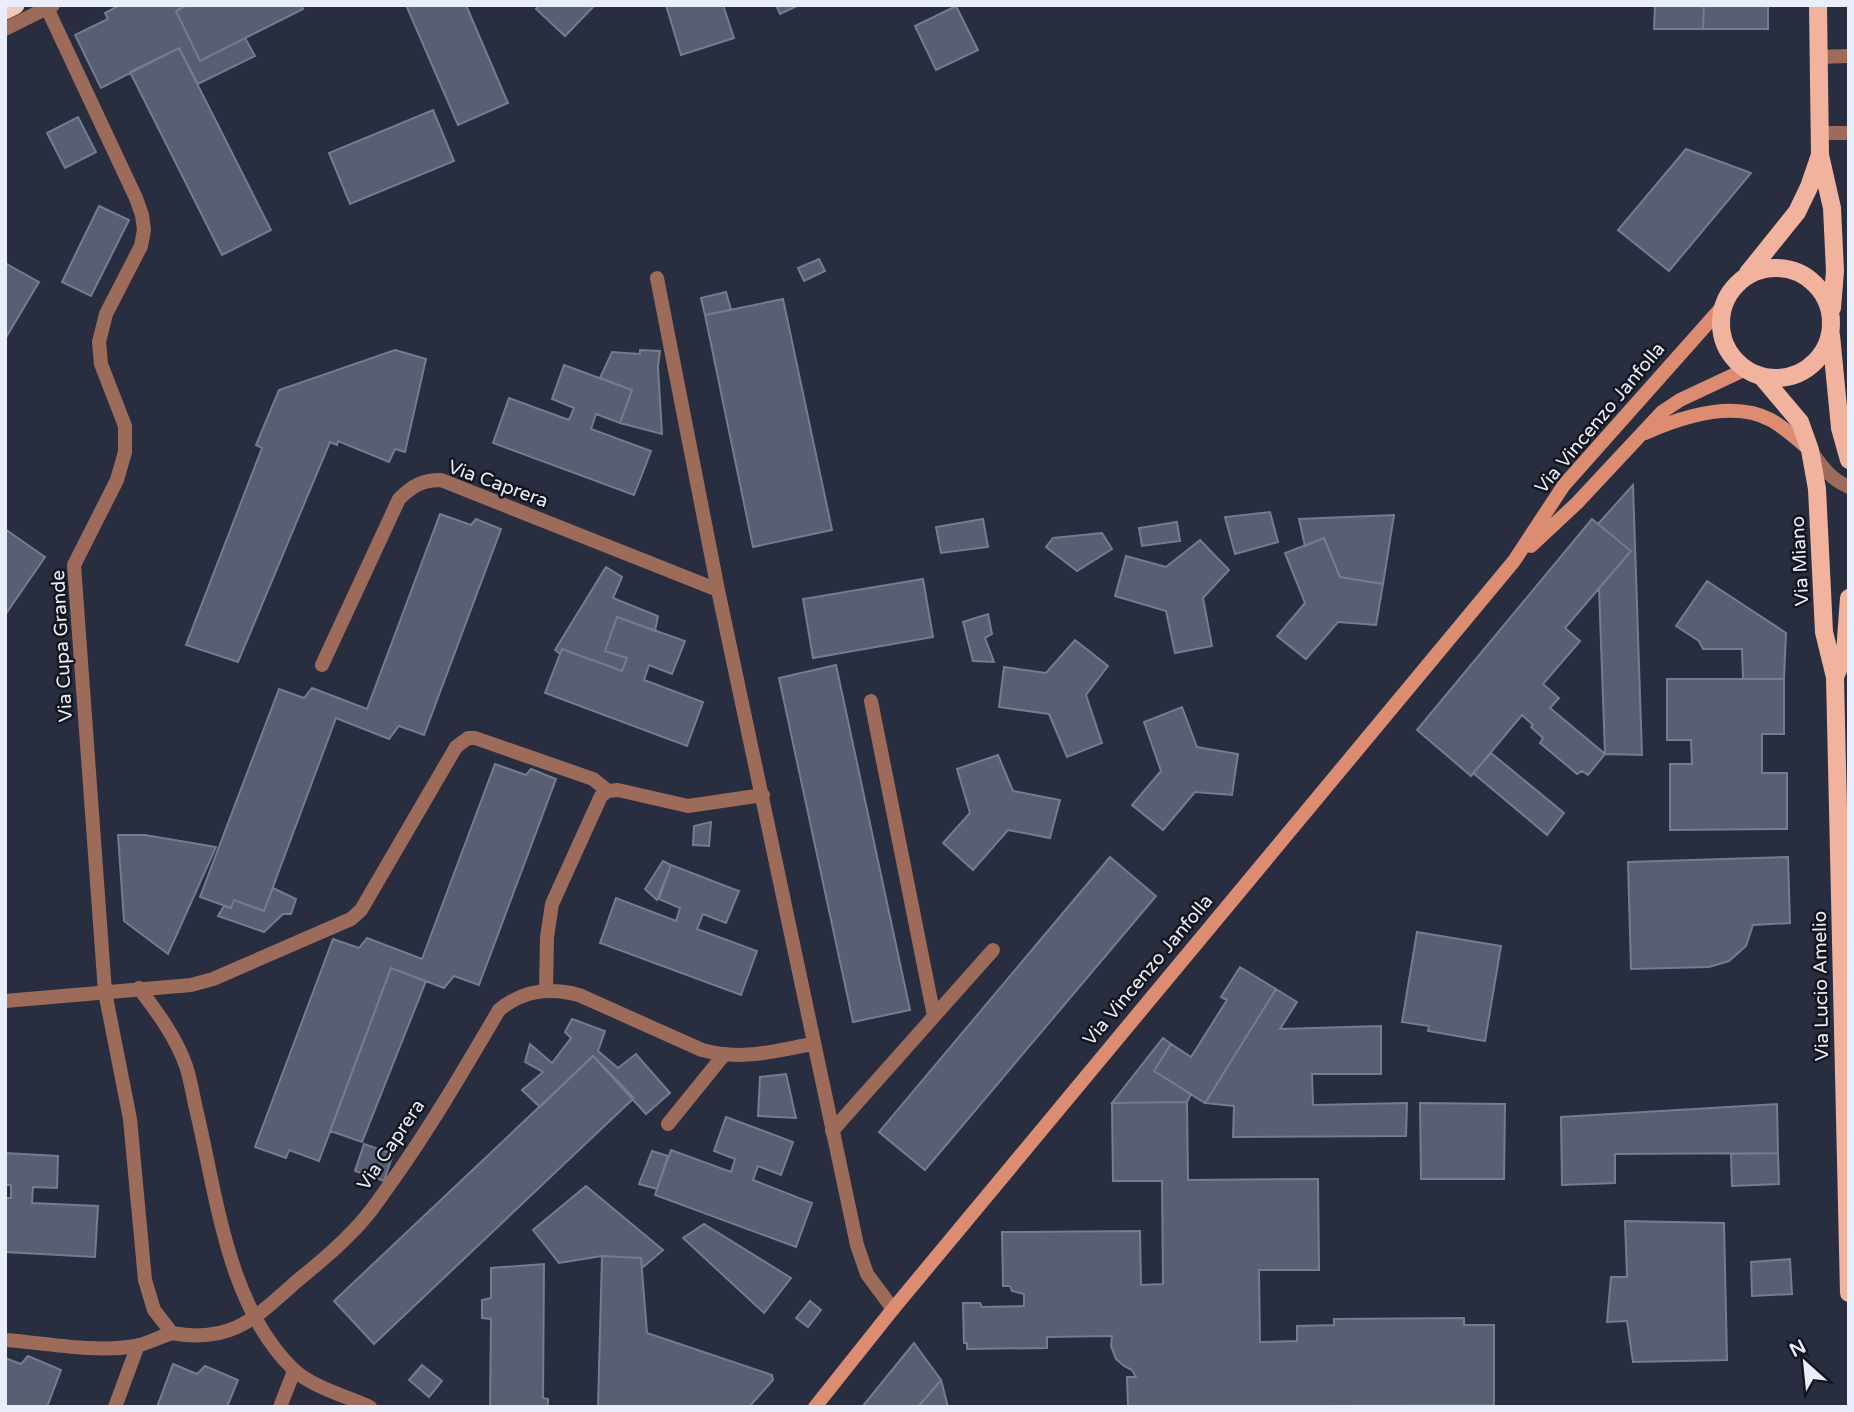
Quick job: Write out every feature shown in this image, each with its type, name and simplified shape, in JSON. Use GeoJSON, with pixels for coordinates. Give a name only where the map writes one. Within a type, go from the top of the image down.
{"type":"FeatureCollection","features":[{"type":"Feature","properties":{"kind":"highway"},"geometry":{"type":"LineString","coordinates":[[5,10],[15,5]]}},
{"type":"Feature","properties":{"kind":"main road"},"geometry":{"type":"LineString","coordinates":[[1818,5],[1820,155],[1832,208],[1835,271],[1831,333],[1840,428],[1849,460]]}},
{"type":"Feature","properties":{"kind":"main road"},"geometry":{"type":"LineString","coordinates":[[1723,306],[1731,290],[1797,212],[1820,155]]}},
{"type":"Feature","properties":{"kind":"main road"},"geometry":{"type":"LineString","coordinates":[[1744,277],[1761,269],[1781,267],[1799,272],[1814,282],[1826,297],[1831,314]]}},
{"type":"Feature","properties":{"kind":"main road","name":"Via Miano"},"geometry":{"type":"LineString","coordinates":[[1723,306],[1720,324],[1724,342],[1733,357],[1754,373],[1800,422],[1810,450],[1817,489],[1824,632],[1835,677]]}},
{"type":"Feature","properties":{"kind":"main road","name":"Via Vincenzo Janfolla"},"geometry":{"type":"LineString","coordinates":[[815,1407],[893,1309],[1514,561],[1564,485],[1723,306]]}},
{"type":"Feature","properties":{"kind":"main road"},"geometry":{"type":"LineString","coordinates":[[1754,373],[1788,376],[1797,374],[1812,365],[1824,351],[1831,333]]}},
{"type":"Feature","properties":{"kind":"main road","name":"Via Vincenzo Janfolla"},"geometry":{"type":"LineString","coordinates":[[1514,561],[1577,503],[1662,412],[1679,400],[1754,373]]}},
{"type":"Feature","properties":{"kind":"main road"},"geometry":{"type":"LineString","coordinates":[[1637,436],[1672,421],[1740,411],[1770,420],[1810,450]]}},
{"type":"Feature","properties":{"kind":"main road"},"geometry":{"type":"LineString","coordinates":[[1835,677],[1845,653],[1849,598]]}},
{"type":"Feature","properties":{"kind":"main road","name":"Via Lucio Amelio"},"geometry":{"type":"LineString","coordinates":[[1835,677],[1849,1293]]}},
{"type":"Feature","properties":{"kind":"street"},"geometry":{"type":"LineString","coordinates":[[5,29],[50,7]]}},
{"type":"Feature","properties":{"kind":"street","name":"Via Cupa Grande"},"geometry":{"type":"LineString","coordinates":[[50,7],[136,198],[144,230],[141,246],[106,314],[99,342],[101,364],[124,426],[125,452],[117,480],[75,565],[105,992],[130,1119],[145,1280],[154,1310],[172,1333]]}},
{"type":"Feature","properties":{"kind":"street"},"geometry":{"type":"LineString","coordinates":[[1818,57],[1849,56]]}},
{"type":"Feature","properties":{"kind":"street"},"geometry":{"type":"LineString","coordinates":[[1819,134],[1849,133]]}},
{"type":"Feature","properties":{"kind":"street"},"geometry":{"type":"LineString","coordinates":[[657,278],[718,590],[857,1245],[867,1274],[893,1309]]}},
{"type":"Feature","properties":{"kind":"street"},"geometry":{"type":"LineString","coordinates":[[1810,450],[1823,469],[1839,483],[1849,487]]}},
{"type":"Feature","properties":{"kind":"street","name":"Via Caprera"},"geometry":{"type":"LineString","coordinates":[[322,665],[399,499],[412,487],[427,480],[440,480],[718,590]]}},
{"type":"Feature","properties":{"kind":"street"},"geometry":{"type":"LineString","coordinates":[[871,701],[934,1016]]}},
{"type":"Feature","properties":{"kind":"street"},"geometry":{"type":"LineString","coordinates":[[5,1002],[191,985],[213,979],[302,938],[351,919],[361,910],[456,747],[467,738],[475,738],[593,779],[608,791]]}},
{"type":"Feature","properties":{"kind":"street"},"geometry":{"type":"LineString","coordinates":[[546,990],[547,937],[552,904],[597,803],[608,791],[618,790],[688,806],[763,795]]}},
{"type":"Feature","properties":{"kind":"street"},"geometry":{"type":"LineString","coordinates":[[832,1131],[993,950]]}},
{"type":"Feature","properties":{"kind":"street"},"geometry":{"type":"LineString","coordinates":[[139,988],[164,1022],[185,1065],[228,1247],[254,1318],[265,1337],[294,1371],[370,1407]]}},
{"type":"Feature","properties":{"kind":"street","name":"Via Caprera"},"geometry":{"type":"LineString","coordinates":[[172,1333],[211,1335],[254,1318],[349,1235],[374,1206],[422,1139],[499,1010],[512,999],[530,992],[546,990],[579,995],[702,1050],[723,1056],[747,1056],[813,1044]]}},
{"type":"Feature","properties":{"kind":"street"},"geometry":{"type":"LineString","coordinates":[[668,1124],[723,1056]]}},
{"type":"Feature","properties":{"kind":"street"},"geometry":{"type":"LineString","coordinates":[[5,1340],[99,1348],[138,1345],[172,1333]]}},
{"type":"Feature","properties":{"kind":"street"},"geometry":{"type":"LineString","coordinates":[[115,1407],[138,1345]]}},
{"type":"Feature","properties":{"kind":"street"},"geometry":{"type":"LineString","coordinates":[[280,1407],[294,1371]]}},
{"type":"Feature","properties":{"kind":"building"},"geometry":{"type":"Polygon","coordinates":[[[120,5],[187,5],[176,11],[200,61],[245,38],[255,56],[198,84],[179,48],[101,88],[75,35],[108,19],[105,13],[120,5]]]}},
{"type":"Feature","properties":{"kind":"building"},"geometry":{"type":"Polygon","coordinates":[[[187,5],[301,5],[303,9],[200,61],[176,11],[187,5]]]}},
{"type":"Feature","properties":{"kind":"building"},"geometry":{"type":"Polygon","coordinates":[[[406,5],[466,5],[508,103],[458,125],[406,5]]]}},
{"type":"Feature","properties":{"kind":"building"},"geometry":{"type":"Polygon","coordinates":[[[539,5],[595,5],[565,36],[536,9],[539,5]]]}},
{"type":"Feature","properties":{"kind":"building"},"geometry":{"type":"Polygon","coordinates":[[[666,5],[723,5],[734,38],[681,55],[666,5]]]}},
{"type":"Feature","properties":{"kind":"building"},"geometry":{"type":"Polygon","coordinates":[[[776,5],[799,5],[780,14],[776,5]]]}},
{"type":"Feature","properties":{"kind":"building"},"geometry":{"type":"Polygon","coordinates":[[[1655,5],[1704,5],[1703,29],[1654,29],[1655,5]]]}},
{"type":"Feature","properties":{"kind":"building"},"geometry":{"type":"Polygon","coordinates":[[[1704,5],[1768,5],[1768,29],[1703,29],[1704,5]]]}},
{"type":"Feature","properties":{"kind":"building"},"geometry":{"type":"Polygon","coordinates":[[[956,6],[978,50],[936,70],[915,26],[956,6]]]}},
{"type":"Feature","properties":{"kind":"building"},"geometry":{"type":"Polygon","coordinates":[[[179,48],[271,230],[222,255],[130,72],[179,48]]]}},
{"type":"Feature","properties":{"kind":"building"},"geometry":{"type":"Polygon","coordinates":[[[433,110],[454,161],[350,204],[329,153],[433,110]]]}},
{"type":"Feature","properties":{"kind":"building"},"geometry":{"type":"Polygon","coordinates":[[[78,117],[96,152],[65,168],[47,133],[78,117]]]}},
{"type":"Feature","properties":{"kind":"building"},"geometry":{"type":"Polygon","coordinates":[[[1686,149],[1751,173],[1669,271],[1618,230],[1686,149]]]}},
{"type":"Feature","properties":{"kind":"building"},"geometry":{"type":"Polygon","coordinates":[[[99,206],[129,220],[91,296],[62,282],[99,206]]]}},
{"type":"Feature","properties":{"kind":"building"},"geometry":{"type":"Polygon","coordinates":[[[819,259],[825,271],[804,281],[798,268],[819,259]]]}},
{"type":"Feature","properties":{"kind":"building"},"geometry":{"type":"Polygon","coordinates":[[[5,263],[39,282],[5,339],[5,263]]]}},
{"type":"Feature","properties":{"kind":"building"},"geometry":{"type":"Polygon","coordinates":[[[726,292],[731,310],[705,315],[701,298],[726,292]]]}},
{"type":"Feature","properties":{"kind":"building"},"geometry":{"type":"Polygon","coordinates":[[[783,299],[832,530],[753,547],[705,315],[783,299]]]}},
{"type":"Feature","properties":{"kind":"building"},"geometry":{"type":"Polygon","coordinates":[[[395,350],[426,359],[405,452],[395,449],[389,462],[338,441],[337,445],[330,442],[238,662],[186,645],[262,448],[256,445],[279,390],[395,350]]]}},
{"type":"Feature","properties":{"kind":"building"},"geometry":{"type":"Polygon","coordinates":[[[640,350],[660,351],[658,367],[662,434],[620,423],[632,390],[600,378],[612,352],[640,354],[640,350]]]}},
{"type":"Feature","properties":{"kind":"building"},"geometry":{"type":"Polygon","coordinates":[[[564,365],[632,390],[620,423],[596,414],[591,429],[651,451],[634,495],[493,443],[509,398],[569,420],[574,408],[552,399],[564,365]]]}},
{"type":"Feature","properties":{"kind":"building"},"geometry":{"type":"Polygon","coordinates":[[[1633,485],[1642,755],[1605,754],[1599,588],[1631,551],[1598,524],[1633,485]]]}},
{"type":"Feature","properties":{"kind":"building"},"geometry":{"type":"Polygon","coordinates":[[[1270,512],[1278,542],[1235,554],[1225,517],[1270,512]]]}},
{"type":"Feature","properties":{"kind":"building"},"geometry":{"type":"Polygon","coordinates":[[[440,514],[471,525],[476,519],[501,529],[424,735],[399,726],[389,739],[336,718],[264,911],[234,900],[231,908],[200,897],[279,689],[304,698],[312,688],[367,709],[440,514]]]}},
{"type":"Feature","properties":{"kind":"building"},"geometry":{"type":"Polygon","coordinates":[[[1394,515],[1383,584],[1340,577],[1324,538],[1305,546],[1299,519],[1394,515]]]}},
{"type":"Feature","properties":{"kind":"building"},"geometry":{"type":"Polygon","coordinates":[[[983,519],[988,547],[941,553],[936,527],[983,519]]]}},
{"type":"Feature","properties":{"kind":"building"},"geometry":{"type":"Polygon","coordinates":[[[1592,519],[1631,551],[1565,628],[1580,641],[1543,684],[1559,698],[1550,708],[1605,754],[1588,775],[1582,771],[1577,774],[1540,743],[1543,738],[1522,715],[1471,776],[1417,730],[1592,519]]]}},
{"type":"Feature","properties":{"kind":"building"},"geometry":{"type":"Polygon","coordinates":[[[1177,522],[1180,541],[1142,546],[1139,528],[1177,522]]]}},
{"type":"Feature","properties":{"kind":"building"},"geometry":{"type":"Polygon","coordinates":[[[5,529],[45,557],[5,615],[5,529]]]}},
{"type":"Feature","properties":{"kind":"building"},"geometry":{"type":"Polygon","coordinates":[[[1102,533],[1112,549],[1077,571],[1046,547],[1053,538],[1102,533]]]}},
{"type":"Feature","properties":{"kind":"building"},"geometry":{"type":"Polygon","coordinates":[[[1324,538],[1340,577],[1383,584],[1376,625],[1338,622],[1306,659],[1277,636],[1305,603],[1285,553],[1324,538]]]}},
{"type":"Feature","properties":{"kind":"building"},"geometry":{"type":"Polygon","coordinates":[[[1200,540],[1229,570],[1203,598],[1212,646],[1175,653],[1166,611],[1115,596],[1126,556],[1166,567],[1200,540]]]}},
{"type":"Feature","properties":{"kind":"building"},"geometry":{"type":"Polygon","coordinates":[[[606,567],[622,577],[613,598],[658,616],[655,631],[617,617],[605,651],[627,658],[622,671],[562,649],[560,654],[555,650],[606,567]]]}},
{"type":"Feature","properties":{"kind":"building"},"geometry":{"type":"Polygon","coordinates":[[[923,579],[933,637],[813,658],[803,599],[923,579]]]}},
{"type":"Feature","properties":{"kind":"building"},"geometry":{"type":"Polygon","coordinates":[[[1707,581],[1786,633],[1784,679],[1743,679],[1742,649],[1703,649],[1699,641],[1676,626],[1707,581]]]}},
{"type":"Feature","properties":{"kind":"building"},"geometry":{"type":"Polygon","coordinates":[[[988,614],[992,634],[985,638],[994,662],[973,661],[963,622],[988,614]]]}},
{"type":"Feature","properties":{"kind":"building"},"geometry":{"type":"Polygon","coordinates":[[[617,617],[685,641],[672,674],[649,665],[644,680],[703,702],[687,746],[545,693],[562,649],[622,671],[627,658],[605,651],[617,617]]]}},
{"type":"Feature","properties":{"kind":"building"},"geometry":{"type":"Polygon","coordinates":[[[1075,640],[1108,666],[1086,695],[1102,743],[1067,757],[1049,714],[999,707],[1004,667],[1046,673],[1075,640]]]}},
{"type":"Feature","properties":{"kind":"building"},"geometry":{"type":"Polygon","coordinates":[[[836,665],[910,1010],[853,1022],[779,678],[836,665]]]}},
{"type":"Feature","properties":{"kind":"building"},"geometry":{"type":"Polygon","coordinates":[[[1667,679],[1784,679],[1784,734],[1762,734],[1762,773],[1787,773],[1787,829],[1670,830],[1670,764],[1692,764],[1691,740],[1667,740],[1667,679]]]}},
{"type":"Feature","properties":{"kind":"building"},"geometry":{"type":"Polygon","coordinates":[[[1182,707],[1197,747],[1238,754],[1232,795],[1195,792],[1163,830],[1132,805],[1161,771],[1144,722],[1182,707]]]}},
{"type":"Feature","properties":{"kind":"building"},"geometry":{"type":"Polygon","coordinates":[[[1491,753],[1564,813],[1547,835],[1473,773],[1491,753]]]}},
{"type":"Feature","properties":{"kind":"building"},"geometry":{"type":"Polygon","coordinates":[[[998,755],[1013,791],[1060,800],[1050,838],[1008,830],[973,870],[943,843],[970,813],[957,769],[998,755]]]}},
{"type":"Feature","properties":{"kind":"building"},"geometry":{"type":"Polygon","coordinates":[[[495,764],[526,775],[531,769],[556,779],[479,985],[454,976],[444,988],[391,968],[319,1161],[289,1150],[286,1158],[255,1147],[333,939],[359,948],[367,938],[422,959],[495,764]]]}},
{"type":"Feature","properties":{"kind":"building"},"geometry":{"type":"Polygon","coordinates":[[[711,822],[709,846],[693,845],[694,826],[711,822]]]}},
{"type":"Feature","properties":{"kind":"building"},"geometry":{"type":"Polygon","coordinates":[[[118,835],[145,835],[216,847],[168,954],[124,921],[118,835]]]}},
{"type":"Feature","properties":{"kind":"building"},"geometry":{"type":"Polygon","coordinates":[[[1110,857],[1156,896],[925,1170],[879,1132],[1110,857]]]}},
{"type":"Feature","properties":{"kind":"building"},"geometry":{"type":"Polygon","coordinates":[[[1788,857],[1790,923],[1753,925],[1746,946],[1729,961],[1709,967],[1631,969],[1628,862],[1788,857]]]}},
{"type":"Feature","properties":{"kind":"building"},"geometry":{"type":"Polygon","coordinates":[[[663,861],[671,865],[657,900],[645,889],[663,861]]]}},
{"type":"Feature","properties":{"kind":"building"},"geometry":{"type":"Polygon","coordinates":[[[671,865],[739,891],[726,923],[703,914],[697,929],[757,951],[741,995],[600,943],[616,898],[676,921],[680,908],[659,899],[671,865]]]}},
{"type":"Feature","properties":{"kind":"building"},"geometry":{"type":"Polygon","coordinates":[[[273,888],[296,899],[291,914],[283,914],[264,932],[218,916],[224,906],[231,908],[234,900],[264,911],[273,888]]]}},
{"type":"Feature","properties":{"kind":"building"},"geometry":{"type":"Polygon","coordinates":[[[1417,932],[1501,946],[1485,1041],[1428,1031],[1429,1026],[1402,1022],[1417,932]]]}},
{"type":"Feature","properties":{"kind":"building"},"geometry":{"type":"Polygon","coordinates":[[[1240,967],[1276,989],[1205,1103],[1154,1071],[1171,1044],[1191,1057],[1227,1000],[1221,997],[1240,967]]]}},
{"type":"Feature","properties":{"kind":"building"},"geometry":{"type":"Polygon","coordinates":[[[391,968],[426,981],[362,1142],[330,1131],[391,968]]]}},
{"type":"Feature","properties":{"kind":"building"},"geometry":{"type":"Polygon","coordinates":[[[1276,989],[1297,1002],[1280,1029],[1381,1026],[1381,1074],[1312,1074],[1313,1105],[1407,1103],[1406,1136],[1233,1137],[1234,1106],[1205,1103],[1276,989]]]}},
{"type":"Feature","properties":{"kind":"building"},"geometry":{"type":"Polygon","coordinates":[[[572,1019],[605,1031],[598,1051],[618,1068],[636,1054],[670,1093],[646,1114],[593,1056],[540,1107],[522,1090],[543,1072],[525,1062],[530,1044],[552,1063],[571,1038],[565,1032],[572,1019]]]}},
{"type":"Feature","properties":{"kind":"building"},"geometry":{"type":"Polygon","coordinates":[[[1163,1038],[1171,1044],[1154,1071],[1191,1094],[1187,1102],[1112,1103],[1163,1038]]]}},
{"type":"Feature","properties":{"kind":"building"},"geometry":{"type":"Polygon","coordinates":[[[593,1056],[634,1098],[374,1344],[334,1301],[593,1056]]]}},
{"type":"Feature","properties":{"kind":"building"},"geometry":{"type":"Polygon","coordinates":[[[786,1074],[796,1118],[758,1116],[760,1077],[786,1074]]]}},
{"type":"Feature","properties":{"kind":"building"},"geometry":{"type":"Polygon","coordinates":[[[1187,1102],[1188,1180],[1318,1179],[1319,1270],[1259,1270],[1260,1342],[1297,1341],[1297,1326],[1334,1325],[1334,1319],[1464,1318],[1464,1325],[1494,1325],[1494,1405],[1128,1407],[1127,1377],[1136,1377],[1132,1370],[1116,1359],[1111,1346],[1112,1336],[1047,1337],[1047,1348],[967,1349],[967,1343],[964,1343],[963,1303],[980,1303],[982,1307],[1024,1306],[1024,1294],[1012,1291],[1010,1286],[1003,1286],[1002,1232],[1140,1231],[1141,1285],[1163,1284],[1162,1181],[1113,1181],[1112,1103],[1187,1102]]]}},
{"type":"Feature","properties":{"kind":"building"},"geometry":{"type":"Polygon","coordinates":[[[1420,1103],[1505,1104],[1504,1179],[1421,1179],[1420,1103]]]}},
{"type":"Feature","properties":{"kind":"building"},"geometry":{"type":"Polygon","coordinates":[[[1777,1104],[1778,1153],[1615,1154],[1615,1183],[1562,1185],[1561,1117],[1777,1104]]]}},
{"type":"Feature","properties":{"kind":"building"},"geometry":{"type":"Polygon","coordinates":[[[726,1117],[793,1142],[781,1175],[758,1166],[753,1180],[812,1203],[796,1247],[655,1195],[671,1150],[731,1172],[735,1159],[714,1151],[726,1117]]]}},
{"type":"Feature","properties":{"kind":"building"},"geometry":{"type":"Polygon","coordinates":[[[364,1144],[393,1154],[384,1181],[355,1171],[364,1144]]]}},
{"type":"Feature","properties":{"kind":"building"},"geometry":{"type":"Polygon","coordinates":[[[652,1151],[668,1156],[657,1189],[639,1184],[652,1151]]]}},
{"type":"Feature","properties":{"kind":"building"},"geometry":{"type":"Polygon","coordinates":[[[5,1153],[58,1156],[57,1188],[33,1187],[32,1203],[98,1206],[95,1257],[5,1252],[5,1198],[11,1198],[11,1185],[5,1185],[5,1153]]]}},
{"type":"Feature","properties":{"kind":"building"},"geometry":{"type":"Polygon","coordinates":[[[1778,1153],[1779,1184],[1732,1186],[1731,1154],[1778,1153]]]}},
{"type":"Feature","properties":{"kind":"building"},"geometry":{"type":"Polygon","coordinates":[[[586,1186],[663,1250],[642,1268],[641,1258],[602,1256],[559,1263],[533,1230],[586,1186]]]}},
{"type":"Feature","properties":{"kind":"building"},"geometry":{"type":"Polygon","coordinates":[[[1625,1221],[1724,1223],[1727,1360],[1633,1362],[1627,1321],[1607,1322],[1611,1277],[1627,1277],[1625,1221]]]}},
{"type":"Feature","properties":{"kind":"building"},"geometry":{"type":"Polygon","coordinates":[[[704,1224],[791,1278],[764,1313],[683,1238],[704,1224]]]}},
{"type":"Feature","properties":{"kind":"building"},"geometry":{"type":"Polygon","coordinates":[[[602,1256],[641,1258],[647,1333],[772,1375],[773,1380],[749,1407],[598,1407],[602,1256]]]}},
{"type":"Feature","properties":{"kind":"building"},"geometry":{"type":"Polygon","coordinates":[[[1790,1259],[1792,1294],[1752,1296],[1751,1262],[1790,1259]]]}},
{"type":"Feature","properties":{"kind":"building"},"geometry":{"type":"Polygon","coordinates":[[[544,1264],[543,1398],[548,1399],[548,1407],[490,1407],[491,1319],[482,1318],[482,1300],[491,1298],[491,1268],[544,1264]]]}},
{"type":"Feature","properties":{"kind":"building"},"geometry":{"type":"Polygon","coordinates":[[[810,1301],[821,1310],[808,1327],[796,1318],[810,1301]]]}},
{"type":"Feature","properties":{"kind":"building"},"geometry":{"type":"Polygon","coordinates":[[[914,1343],[941,1380],[918,1407],[862,1407],[914,1343]]]}},
{"type":"Feature","properties":{"kind":"building"},"geometry":{"type":"Polygon","coordinates":[[[28,1356],[61,1370],[47,1407],[5,1407],[5,1358],[21,1364],[28,1356]]]}},
{"type":"Feature","properties":{"kind":"building"},"geometry":{"type":"Polygon","coordinates":[[[173,1364],[197,1374],[205,1366],[238,1380],[227,1407],[157,1407],[173,1364]]]}},
{"type":"Feature","properties":{"kind":"building"},"geometry":{"type":"Polygon","coordinates":[[[422,1365],[442,1381],[429,1397],[409,1380],[422,1365]]]}},
{"type":"Feature","properties":{"kind":"building"},"geometry":{"type":"Polygon","coordinates":[[[941,1380],[948,1407],[918,1407],[941,1380]]]}}]}
